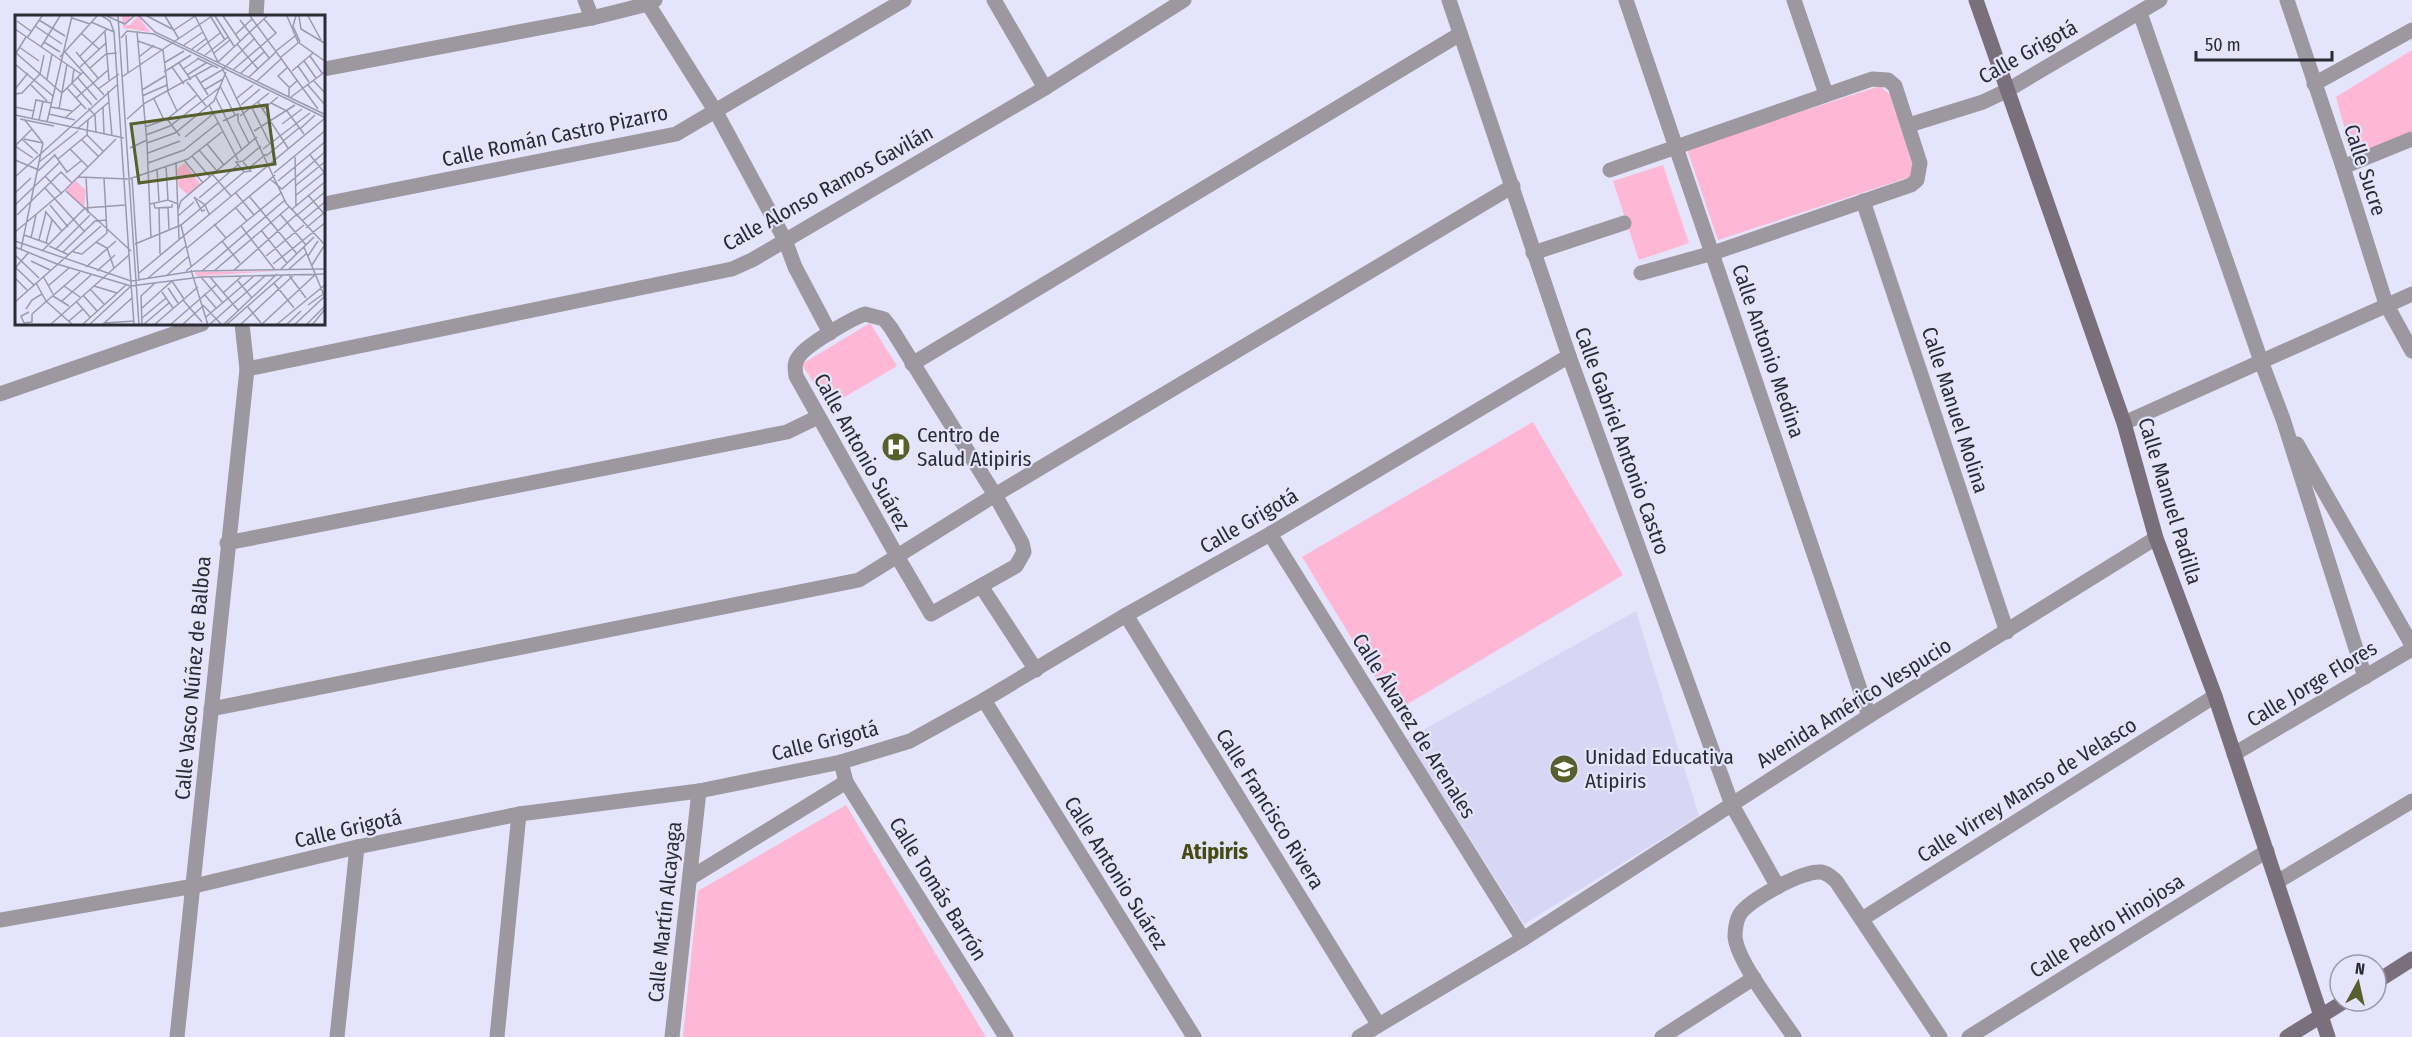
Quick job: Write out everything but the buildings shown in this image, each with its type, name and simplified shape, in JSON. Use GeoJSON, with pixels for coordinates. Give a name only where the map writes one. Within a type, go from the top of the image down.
{"type":"FeatureCollection","features":[{"type":"Feature","properties":{"kind":"street"},"geometry":{"type":"LineString","coordinates":[[256,15],[257,0]]}},
{"type":"Feature","properties":{"kind":"street"},"geometry":{"type":"LineString","coordinates":[[585,0],[592,18]]}},
{"type":"Feature","properties":{"kind":"street","name":"Calle Román Castro Pizarro"},"geometry":{"type":"LineString","coordinates":[[326,204],[676,134],[904,0]]}},
{"type":"Feature","properties":{"kind":"street"},"geometry":{"type":"LineString","coordinates":[[994,0],[1045,88]]}},
{"type":"Feature","properties":{"kind":"street","name":"Calle Alonso Ramos Gavilán"},"geometry":{"type":"LineString","coordinates":[[247,369],[732,269],[1045,88],[1184,0]]}},
{"type":"Feature","properties":{"kind":"street","name":"Calle Gabriel Antonio Castro"},"geometry":{"type":"LineString","coordinates":[[1449,0],[1569,356],[1732,805],[1778,887]]}},
{"type":"Feature","properties":{"kind":"street","name":"Calle Antonio Medina"},"geometry":{"type":"LineString","coordinates":[[1626,0],[1869,717]]}},
{"type":"Feature","properties":{"kind":"street"},"geometry":{"type":"LineString","coordinates":[[1794,0],[1826,94]]}},
{"type":"Feature","properties":{"kind":"street","name":"Calle Manuel Padilla"},"geometry":{"type":"LineString","coordinates":[[1976,0],[2124,423],[2156,538],[2215,696],[2328,1037]]}},
{"type":"Feature","properties":{"kind":"street","name":"Calle Grigotá"},"geometry":{"type":"LineString","coordinates":[[1909,125],[1983,102],[2006,91],[2160,0]]}},
{"type":"Feature","properties":{"kind":"street","name":"Calle Sucre"},"geometry":{"type":"LineString","coordinates":[[2287,0],[2386,304],[2412,351]]}},
{"type":"Feature","properties":{"kind":"street"},"geometry":{"type":"LineString","coordinates":[[326,69],[592,18],[652,2],[716,112],[785,240],[795,267],[830,333],[865,314],[884,319],[995,495],[1022,543],[1024,552],[1016,566],[981,586],[1036,670]]}},
{"type":"Feature","properties":{"kind":"street"},"geometry":{"type":"LineString","coordinates":[[2140,13],[2260,362],[2283,419],[2365,676]]}},
{"type":"Feature","properties":{"kind":"street"},"geometry":{"type":"LineString","coordinates":[[2314,84],[2412,30]]}},
{"type":"Feature","properties":{"kind":"street"},"geometry":{"type":"LineString","coordinates":[[912,364],[1461,34]]}},
{"type":"Feature","properties":{"kind":"street"},"geometry":{"type":"LineString","coordinates":[[1610,170],[1872,79],[1888,80],[1895,86],[1909,125],[1920,163],[1917,180],[1911,185],[1713,253],[1641,273]]}},
{"type":"Feature","properties":{"kind":"street"},"geometry":{"type":"LineString","coordinates":[[2343,167],[2412,139]]}},
{"type":"Feature","properties":{"kind":"street"},"geometry":{"type":"LineString","coordinates":[[211,709],[860,580],[995,495],[1513,186]]}},
{"type":"Feature","properties":{"kind":"street","name":"Calle Manuel Molina"},"geometry":{"type":"LineString","coordinates":[[1863,201],[2007,632]]}},
{"type":"Feature","properties":{"kind":"street"},"geometry":{"type":"LineString","coordinates":[[1533,253],[1624,223]]}},
{"type":"Feature","properties":{"kind":"street"},"geometry":{"type":"LineString","coordinates":[[2124,423],[2412,294]]}},
{"type":"Feature","properties":{"kind":"street"},"geometry":{"type":"LineString","coordinates":[[0,393],[196,326]]}},
{"type":"Feature","properties":{"kind":"street","name":"Calle Vasco Núñez de Balboa"},"geometry":{"type":"LineString","coordinates":[[177,1037],[247,369],[242,326]]}},
{"type":"Feature","properties":{"kind":"street","name":"Calle Antonio Suárez"},"geometry":{"type":"LineString","coordinates":[[830,333],[803,352],[795,365],[796,376],[897,556],[932,614],[981,586]]}},
{"type":"Feature","properties":{"kind":"street","name":"Calle Grigotá"},"geometry":{"type":"LineString","coordinates":[[0,920],[194,886],[357,848],[519,814],[699,791],[841,762],[910,741],[1270,534],[1569,356]]}},
{"type":"Feature","properties":{"kind":"street"},"geometry":{"type":"LineString","coordinates":[[227,543],[787,432],[818,417]]}},
{"type":"Feature","properties":{"kind":"street"},"geometry":{"type":"LineString","coordinates":[[2283,419],[2412,647]]}},
{"type":"Feature","properties":{"kind":"street","name":"Calle Álvarez de Arenales"},"geometry":{"type":"LineString","coordinates":[[1270,534],[1523,939]]}},
{"type":"Feature","properties":{"kind":"street","name":"Avenida Américo Vespucio"},"geometry":{"type":"LineString","coordinates":[[1359,1037],[1523,939],[1869,717],[2156,538]]}},
{"type":"Feature","properties":{"kind":"street","name":"Calle Francisco Rivera"},"geometry":{"type":"LineString","coordinates":[[1126,615],[1378,1024]]}},
{"type":"Feature","properties":{"kind":"street","name":"Calle Jorge Flores"},"geometry":{"type":"LineString","coordinates":[[2234,754],[2412,647]]}},
{"type":"Feature","properties":{"kind":"street","name":"Calle Virrey Manso de Velasco"},"geometry":{"type":"LineString","coordinates":[[1862,919],[2215,696]]}},
{"type":"Feature","properties":{"kind":"street","name":"Calle Antonio Suárez"},"geometry":{"type":"LineString","coordinates":[[984,700],[1194,1037]]}},
{"type":"Feature","properties":{"kind":"street","name":"Calle Tomás Barrón"},"geometry":{"type":"LineString","coordinates":[[841,762],[846,782],[1006,1037]]}},
{"type":"Feature","properties":{"kind":"street"},"geometry":{"type":"LineString","coordinates":[[690,878],[846,782]]}},
{"type":"Feature","properties":{"kind":"street","name":"Calle Martín Alcayaga"},"geometry":{"type":"LineString","coordinates":[[672,1037],[699,791]]}},
{"type":"Feature","properties":{"kind":"street"},"geometry":{"type":"LineString","coordinates":[[2277,882],[2412,801]]}},
{"type":"Feature","properties":{"kind":"street"},"geometry":{"type":"LineString","coordinates":[[497,1037],[519,814]]}},
{"type":"Feature","properties":{"kind":"street"},"geometry":{"type":"LineString","coordinates":[[337,1037],[357,848]]}},
{"type":"Feature","properties":{"kind":"street","name":"Calle Pedro Hinojosa"},"geometry":{"type":"LineString","coordinates":[[1969,1037],[2267,851]]}},
{"type":"Feature","properties":{"kind":"street"},"geometry":{"type":"LineString","coordinates":[[1794,1037],[1737,946],[1736,923],[1740,913],[1748,905],[1778,887],[1812,872],[1828,874],[1836,881],[1940,1037]]}},
{"type":"Feature","properties":{"kind":"street"},"geometry":{"type":"LineString","coordinates":[[2388,974],[2412,959]]}},
{"type":"Feature","properties":{"kind":"street"},"geometry":{"type":"LineString","coordinates":[[1662,1037],[1755,978]]}},
{"type":"Feature","properties":{"kind":"street"},"geometry":{"type":"LineString","coordinates":[[2288,1037],[2328,1011]]}},
{"type":"Feature","properties":{"kind":"shaded area"},"geometry":{"type":"Polygon","coordinates":[[[2412,50],[2412,133],[2353,158],[2336,97],[2412,50]]]}},
{"type":"Feature","properties":{"kind":"shaded area"},"geometry":{"type":"Polygon","coordinates":[[[1880,86],[1890,95],[1912,160],[1913,170],[1910,177],[1718,240],[1687,149],[1880,86]]]}},
{"type":"Feature","properties":{"kind":"shaded area"},"geometry":{"type":"Polygon","coordinates":[[[1663,165],[1689,243],[1639,260],[1613,181],[1663,165]]]}},
{"type":"Feature","properties":{"kind":"shaded area"},"geometry":{"type":"Polygon","coordinates":[[[870,323],[897,366],[828,407],[802,364],[870,323]]]}},
{"type":"Feature","properties":{"kind":"shaded area"},"geometry":{"type":"Polygon","coordinates":[[[1533,422],[1623,575],[1396,711],[1302,557],[1533,422]]]}},
{"type":"Feature","properties":{"kind":"shaded area"},"geometry":{"type":"Polygon","coordinates":[[[1636,611],[1699,816],[1524,924],[1407,739],[1636,611]]]}},
{"type":"Feature","properties":{"kind":"shaded area"},"geometry":{"type":"Polygon","coordinates":[[[846,805],[986,1037],[683,1037],[698,891],[846,805]]]}},
{"type":"Feature","properties":{"kind":"place","name":"Centro de Salud Atipiris"},"geometry":{"type":"Point","coordinates":[896,447]}},
{"type":"Feature","properties":{"kind":"place","name":"Unidad Educativa Atipiris"},"geometry":{"type":"Point","coordinates":[1564,769]}},
{"type":"Feature","properties":{"kind":"district","name":"Atipiris"},"geometry":{"type":"Point","coordinates":[1215,851]}}]}
